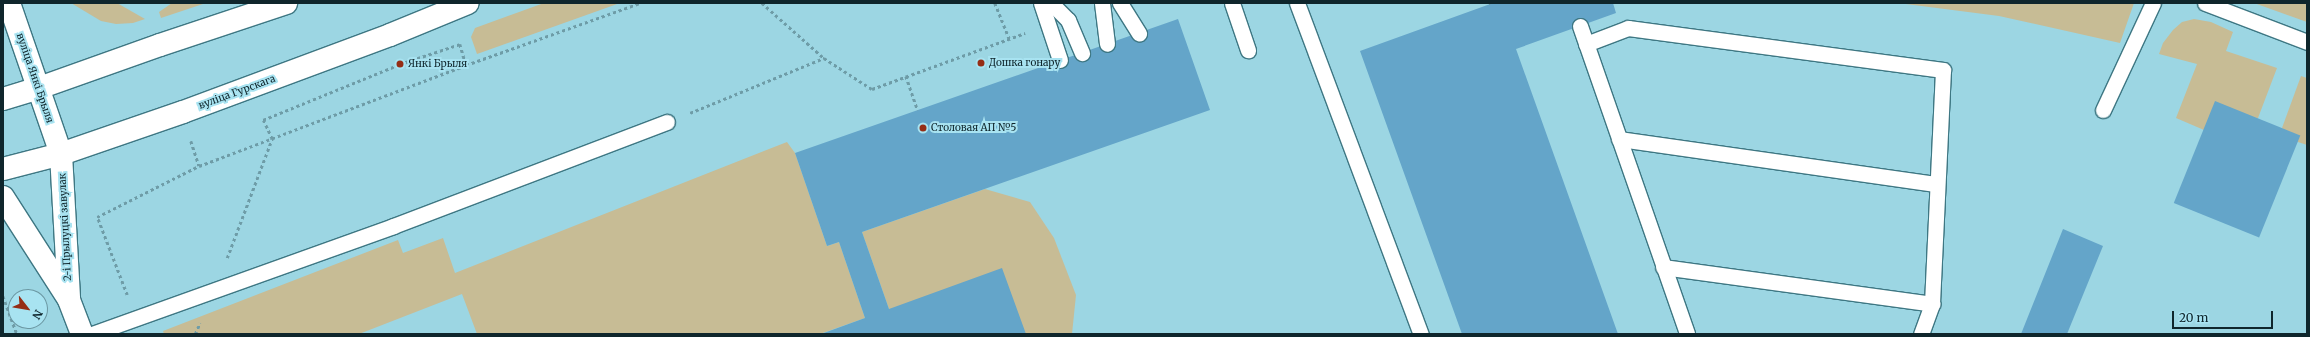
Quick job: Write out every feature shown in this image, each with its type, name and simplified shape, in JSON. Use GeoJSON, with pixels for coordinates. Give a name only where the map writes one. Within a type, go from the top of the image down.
{"type":"FeatureCollection","features":[{"type":"Feature","properties":{"kind":"main road","name":"вуліца Янкі Брыля"},"geometry":{"type":"LineString","coordinates":[[9,3],[61,154]]}},
{"type":"Feature","properties":{"kind":"main road"},"geometry":{"type":"LineString","coordinates":[[3,98],[39,88],[160,45],[286,3]]}},
{"type":"Feature","properties":{"kind":"main road","name":"вуліца Гурскага"},"geometry":{"type":"LineString","coordinates":[[3,169],[61,154],[191,110],[390,35],[468,3]]}},
{"type":"Feature","properties":{"kind":"main road","name":"2-і Прылуцкі завулак"},"geometry":{"type":"LineString","coordinates":[[61,154],[69,300]]}},
{"type":"Feature","properties":{"kind":"main road","name":"2-і Прылуцкі завулак"},"geometry":{"type":"LineString","coordinates":[[3,197],[69,300],[82,334]]}},
{"type":"Feature","properties":{"kind":"lane"},"geometry":{"type":"LineString","coordinates":[[1041,3],[1060,60]]}},
{"type":"Feature","properties":{"kind":"lane"},"geometry":{"type":"LineString","coordinates":[[1051,3],[1068,20],[1082,53]]}},
{"type":"Feature","properties":{"kind":"lane"},"geometry":{"type":"LineString","coordinates":[[1102,3],[1107,44]]}},
{"type":"Feature","properties":{"kind":"lane"},"geometry":{"type":"LineString","coordinates":[[1120,3],[1139,33]]}},
{"type":"Feature","properties":{"kind":"lane"},"geometry":{"type":"LineString","coordinates":[[1232,3],[1248,50]]}},
{"type":"Feature","properties":{"kind":"lane"},"geometry":{"type":"LineString","coordinates":[[1297,3],[1421,334]]}},
{"type":"Feature","properties":{"kind":"lane"},"geometry":{"type":"LineString","coordinates":[[2103,110],[2154,3]]}},
{"type":"Feature","properties":{"kind":"lane"},"geometry":{"type":"LineString","coordinates":[[2205,3],[2307,42]]}},
{"type":"Feature","properties":{"kind":"lane"},"geometry":{"type":"LineString","coordinates":[[1580,26],[1687,334]]}},
{"type":"Feature","properties":{"kind":"lane"},"geometry":{"type":"LineString","coordinates":[[1586,44],[1628,28],[1943,70],[1932,304],[1920,334]]}},
{"type":"Feature","properties":{"kind":"lane"},"geometry":{"type":"LineString","coordinates":[[92,334],[392,226],[667,122]]}},
{"type":"Feature","properties":{"kind":"lane"},"geometry":{"type":"LineString","coordinates":[[1619,139],[1938,184]]}},
{"type":"Feature","properties":{"kind":"lane"},"geometry":{"type":"LineString","coordinates":[[1664,267],[1932,304]]}},
{"type":"Feature","properties":{"kind":"path"},"geometry":{"type":"LineString","coordinates":[[136,318],[97,217],[199,166],[466,65],[640,3]]}},
{"type":"Feature","properties":{"kind":"path"},"geometry":{"type":"LineString","coordinates":[[762,3],[824,58],[872,89],[1048,25]]}},
{"type":"Feature","properties":{"kind":"path"},"geometry":{"type":"LineString","coordinates":[[995,3],[1009,38]]}},
{"type":"Feature","properties":{"kind":"path"},"geometry":{"type":"LineString","coordinates":[[195,334],[214,291],[272,139],[263,120],[400,64],[460,44],[466,65]]}},
{"type":"Feature","properties":{"kind":"path"},"geometry":{"type":"LineString","coordinates":[[667,122],[824,58]]}},
{"type":"Feature","properties":{"kind":"path"},"geometry":{"type":"LineString","coordinates":[[906,76],[918,110]]}},
{"type":"Feature","properties":{"kind":"path"},"geometry":{"type":"LineString","coordinates":[[190,141],[199,166]]}},
{"type":"Feature","properties":{"kind":"path"},"geometry":{"type":"LineString","coordinates":[[3,296],[17,334]]}},
{"type":"Feature","properties":{"kind":"path"},"geometry":{"type":"LineString","coordinates":[[3,306],[7,305]]}},
{"type":"Feature","properties":{"kind":"shaded area"},"geometry":{"type":"Polygon","coordinates":[[[71,3],[117,3],[145,19],[133,23],[116,24],[101,21],[71,3]]]}},
{"type":"Feature","properties":{"kind":"shaded area"},"geometry":{"type":"Polygon","coordinates":[[[172,3],[206,3],[161,18],[159,12],[172,3]]]}},
{"type":"Feature","properties":{"kind":"shaded area"},"geometry":{"type":"Polygon","coordinates":[[[544,3],[620,3],[477,54],[471,37],[475,28],[544,3]]]}},
{"type":"Feature","properties":{"kind":"shaded area"},"geometry":{"type":"Polygon","coordinates":[[[1898,3],[2134,3],[2120,43],[1999,16],[1898,3]]]}},
{"type":"Feature","properties":{"kind":"shaded area"},"geometry":{"type":"Polygon","coordinates":[[[2254,3],[2307,3],[2307,22],[2254,3]]]}},
{"type":"Feature","properties":{"kind":"shaded area"},"geometry":{"type":"Polygon","coordinates":[[[2194,19],[2211,22],[2233,32],[2226,51],[2277,68],[2258,118],[2204,130],[2176,118],[2197,64],[2159,54],[2163,43],[2173,30],[2182,22],[2194,19]]]}},
{"type":"Feature","properties":{"kind":"shaded area"},"geometry":{"type":"Polygon","coordinates":[[[2301,76],[2307,78],[2307,145],[2298,142],[2282,128],[2301,76]]]}},
{"type":"Feature","properties":{"kind":"shaded area"},"geometry":{"type":"Polygon","coordinates":[[[787,142],[795,153],[827,246],[839,242],[865,318],[820,334],[477,334],[462,294],[359,334],[164,334],[163,331],[398,240],[403,253],[443,238],[455,273],[787,142]]]}},
{"type":"Feature","properties":{"kind":"shaded area"},"geometry":{"type":"Polygon","coordinates":[[[985,189],[1030,202],[1054,238],[1076,295],[1072,334],[1026,334],[889,309],[862,232],[985,189]]]}},
{"type":"Feature","properties":{"kind":"building"},"geometry":{"type":"Polygon","coordinates":[[[1493,3],[1613,3],[1616,13],[1516,49],[1618,334],[1462,334],[1360,51],[1493,3]]]}},
{"type":"Feature","properties":{"kind":"building"},"geometry":{"type":"Polygon","coordinates":[[[1178,19],[1210,110],[862,232],[889,309],[1002,268],[1026,334],[821,334],[865,318],[839,242],[827,246],[795,153],[1178,19]]]}},
{"type":"Feature","properties":{"kind":"building"},"geometry":{"type":"Polygon","coordinates":[[[2215,101],[2300,135],[2259,237],[2174,203],[2215,101]]]}},
{"type":"Feature","properties":{"kind":"building"},"geometry":{"type":"Polygon","coordinates":[[[2063,229],[2103,246],[2067,334],[2021,334],[2063,229]]]}},
{"type":"Feature","properties":{"kind":"place","name":"Дошка гонару"},"geometry":{"type":"Point","coordinates":[981,63]}},
{"type":"Feature","properties":{"kind":"place","name":"Янкі Брыля"},"geometry":{"type":"Point","coordinates":[400,64]}},
{"type":"Feature","properties":{"kind":"place","name":"Столовая АП №5"},"geometry":{"type":"Point","coordinates":[923,128]}}]}
